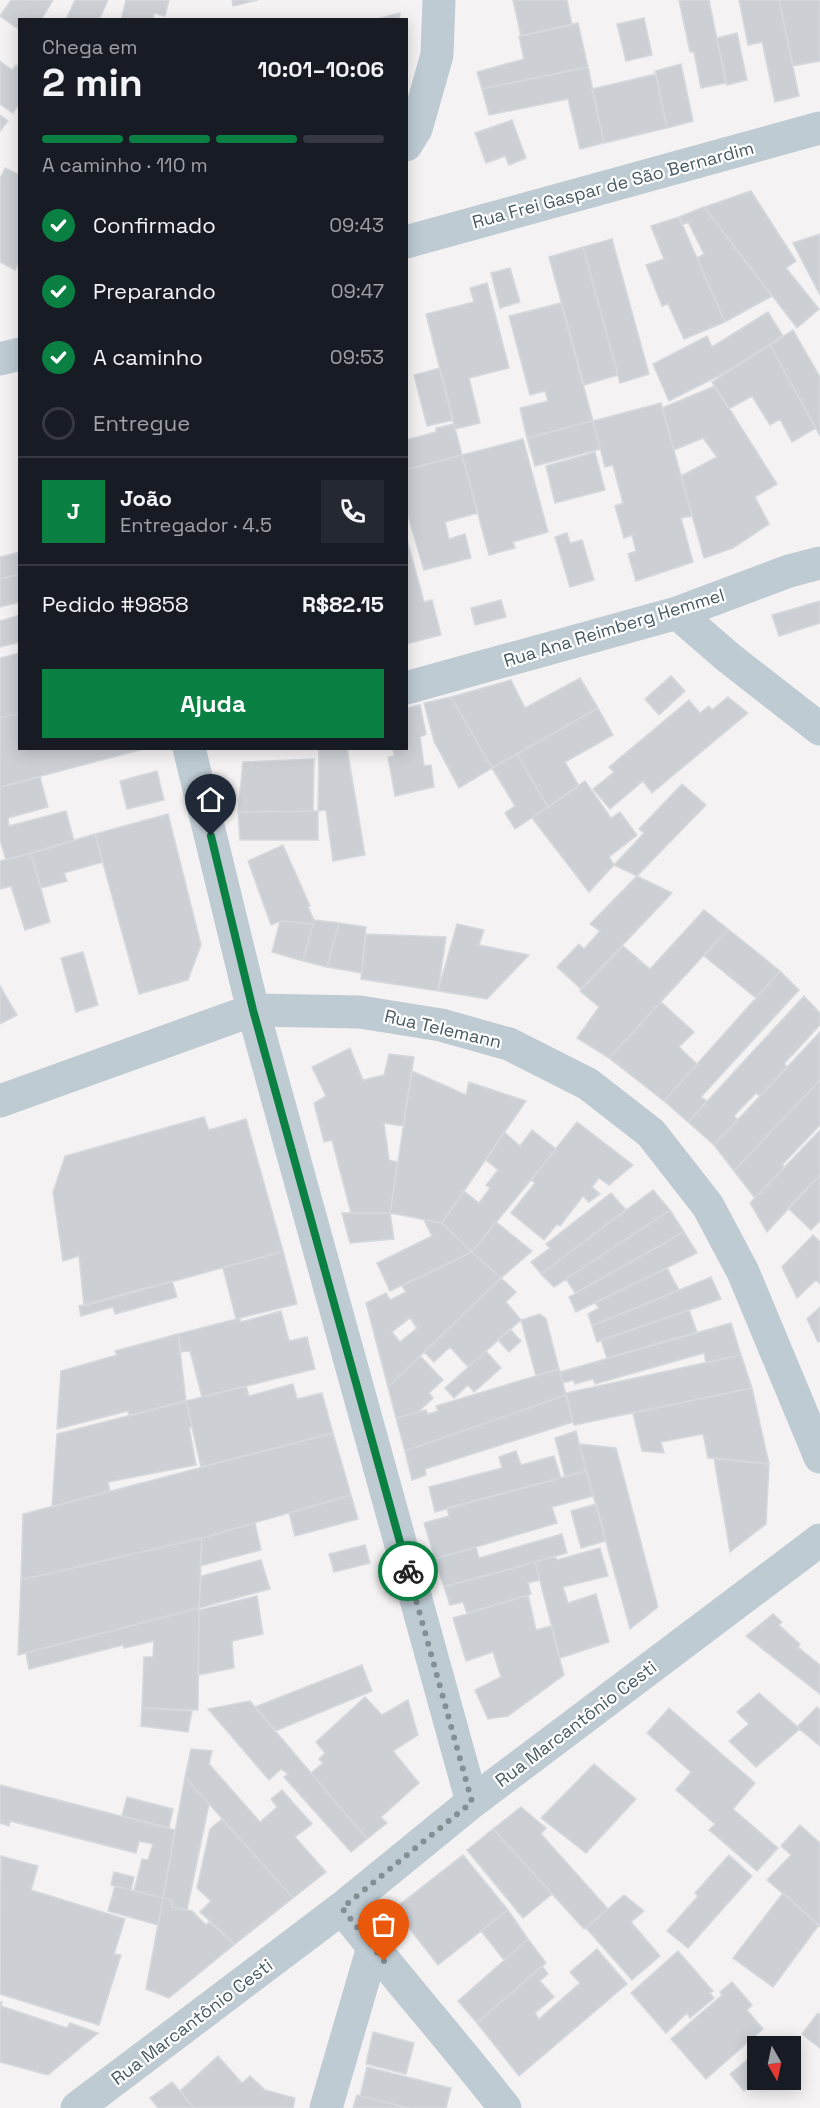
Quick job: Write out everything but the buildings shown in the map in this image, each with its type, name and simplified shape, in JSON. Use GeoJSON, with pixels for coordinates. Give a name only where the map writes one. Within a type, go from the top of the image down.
{"type":"FeatureCollection","features":[{"type":"Feature","properties":{"kind":"street"},"geometry":{"type":"LineString","coordinates":[[408,142],[416,129],[437,55],[439,0]]}},
{"type":"Feature","properties":{"kind":"street","name":"Rua Frei Gaspar de São Bernardim"},"geometry":{"type":"LineString","coordinates":[[408,241],[820,128]]}},
{"type":"Feature","properties":{"kind":"street","name":"Rua Ana Reimberg Hemmel"},"geometry":{"type":"LineString","coordinates":[[408,687],[677,613],[805,567],[820,545]]}},
{"type":"Feature","properties":{"kind":"street"},"geometry":{"type":"LineString","coordinates":[[677,613],[729,658],[820,729]]}},
{"type":"Feature","properties":{"kind":"street"},"geometry":{"type":"LineString","coordinates":[[190,750],[253,1010],[472,1802]]}},
{"type":"Feature","properties":{"kind":"street","name":"Rua Telemann"},"geometry":{"type":"LineString","coordinates":[[0,1101],[253,1010],[360,1012],[441,1025],[509,1044],[588,1084],[651,1132],[708,1206],[743,1272],[820,1457]]}},
{"type":"Feature","properties":{"kind":"street","name":"Rua Marcantônio Cesti"},"geometry":{"type":"LineString","coordinates":[[77,2108],[342,1908],[472,1802],[820,1540]]}},
{"type":"Feature","properties":{"kind":"street"},"geometry":{"type":"LineString","coordinates":[[342,1908],[453,2041],[505,2108]]}},
{"type":"Feature","properties":{"kind":"street"},"geometry":{"type":"LineString","coordinates":[[326,2108],[373,1947]]}},
{"type":"Feature","properties":{"kind":"way so far"},"geometry":{"type":"LineString","coordinates":[[384,1961],[342,1908],[472,1802],[408,1571]]}},
{"type":"Feature","properties":{"kind":"route"},"geometry":{"type":"LineString","coordinates":[[211,836],[253,1010],[408,1571]]}}]}
